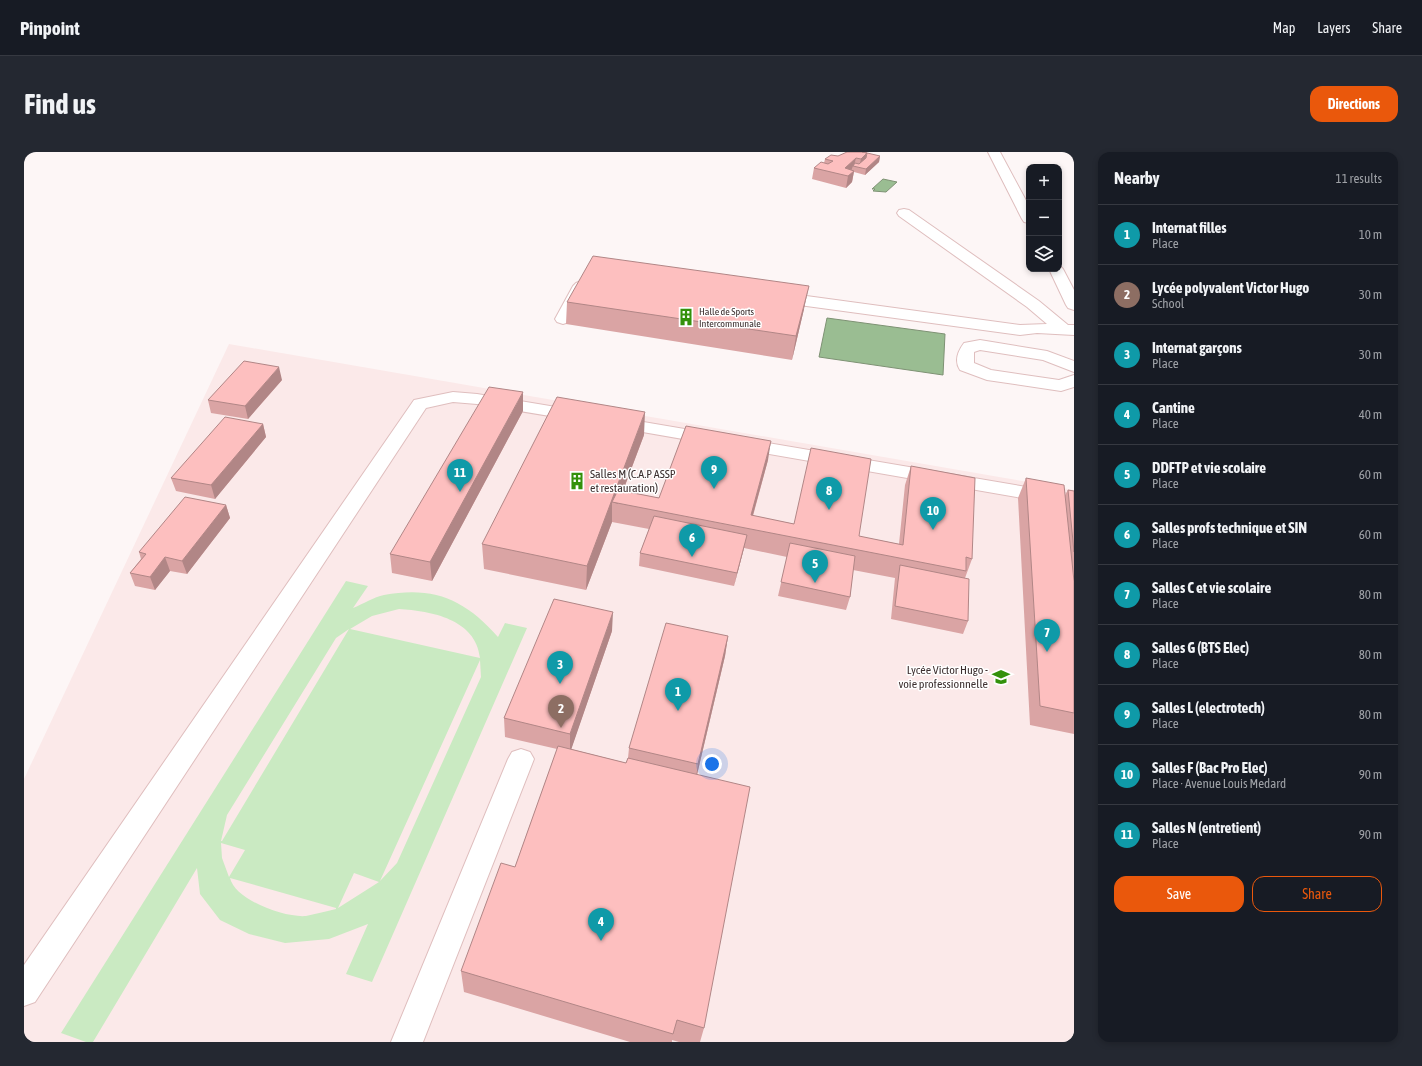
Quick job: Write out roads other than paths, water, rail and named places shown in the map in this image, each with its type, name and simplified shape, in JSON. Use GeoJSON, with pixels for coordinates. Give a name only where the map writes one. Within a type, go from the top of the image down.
{"type":"FeatureCollection","features":[{"type":"Feature","properties":{"kind":"street"},"geometry":{"type":"LineString","coordinates":[[994,152],[1026,213]]}},
{"type":"Feature","properties":{"kind":"street"},"geometry":{"type":"LineString","coordinates":[[904,213],[1069,329]]}},
{"type":"Feature","properties":{"kind":"street"},"geometry":{"type":"LineString","coordinates":[[1062,268],[1074,269]]}},
{"type":"Feature","properties":{"kind":"street"},"geometry":{"type":"LineString","coordinates":[[563,319],[590,270]]}},
{"type":"Feature","properties":{"kind":"street"},"geometry":{"type":"LineString","coordinates":[[1057,272],[1074,306]]}},
{"type":"Feature","properties":{"kind":"street"},"geometry":{"type":"LineString","coordinates":[[759,294],[1020,330],[1037,328],[1069,329]]}},
{"type":"Feature","properties":{"kind":"street"},"geometry":{"type":"LineString","coordinates":[[1074,367],[1047,356],[980,345],[970,347],[966,352],[966,366],[987,375],[1061,386],[1074,380]]}},
{"type":"Feature","properties":{"kind":"street"},"geometry":{"type":"LineString","coordinates":[[24,991],[420,404],[453,397],[477,399],[1074,501]]}},
{"type":"Feature","properties":{"kind":"street"},"geometry":{"type":"LineString","coordinates":[[407,1042],[520,759]]}},
{"type":"Feature","properties":{"kind":"place","name":"Halle de Sports Intercommunale"},"geometry":{"type":"Point","coordinates":[686,317]}},
{"type":"Feature","properties":{"kind":"place","name":"Salles M (C.A.P ASSP et restauration)"},"geometry":{"type":"Point","coordinates":[577,481]}},
{"type":"Feature","properties":{"kind":"place","name":"Salles L (electrotech)"},"geometry":{"type":"Point","coordinates":[714,489]}},
{"type":"Feature","properties":{"kind":"place","name":"Salles N (entretient)"},"geometry":{"type":"Point","coordinates":[460,492]}},
{"type":"Feature","properties":{"kind":"place","name":"Salles G (BTS Elec)"},"geometry":{"type":"Point","coordinates":[829,510]}},
{"type":"Feature","properties":{"kind":"place","name":"Salles F (Bac Pro Elec)"},"geometry":{"type":"Point","coordinates":[933,530]}},
{"type":"Feature","properties":{"kind":"place","name":"Salles profs technique et SIN"},"geometry":{"type":"Point","coordinates":[692,557]}},
{"type":"Feature","properties":{"kind":"place","name":"DDFTP et vie scolaire"},"geometry":{"type":"Point","coordinates":[815,583]}},
{"type":"Feature","properties":{"kind":"place","name":"Salles C et vie scolaire"},"geometry":{"type":"Point","coordinates":[1047,652]}},
{"type":"Feature","properties":{"kind":"place","name":"Lycée Victor Hugo - voie professionnelle"},"geometry":{"type":"Point","coordinates":[1001,677]}},
{"type":"Feature","properties":{"kind":"place","name":"Internat garçons"},"geometry":{"type":"Point","coordinates":[560,684]}},
{"type":"Feature","properties":{"kind":"place","name":"Internat filles"},"geometry":{"type":"Point","coordinates":[678,711]}},
{"type":"Feature","properties":{"kind":"place","name":"Lycée polyvalent Victor Hugo"},"geometry":{"type":"Point","coordinates":[561,728]}},
{"type":"Feature","properties":{"kind":"place","name":"Cantine"},"geometry":{"type":"Point","coordinates":[601,941]}}]}
